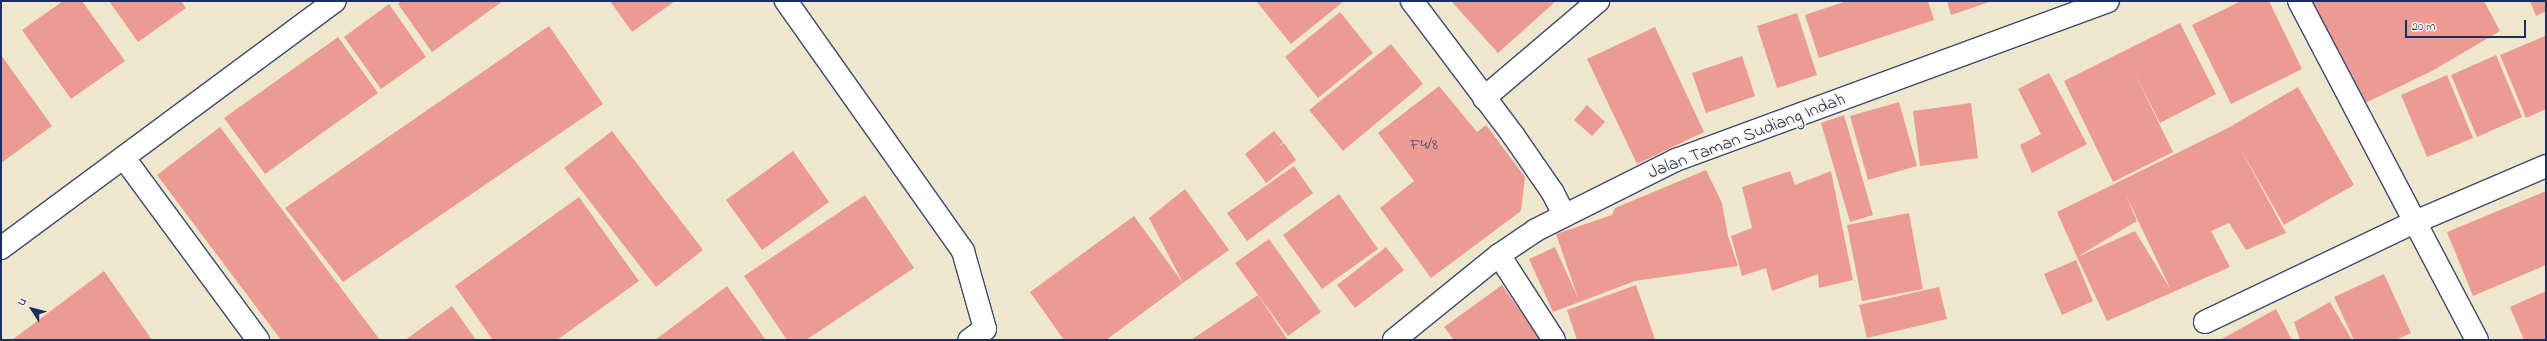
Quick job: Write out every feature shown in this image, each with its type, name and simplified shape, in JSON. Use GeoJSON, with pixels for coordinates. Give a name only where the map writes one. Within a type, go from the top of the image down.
{"type":"FeatureCollection","features":[{"type":"Feature","properties":{"kind":"street"},"geometry":{"type":"LineString","coordinates":[[1,248],[335,1]]}},
{"type":"Feature","properties":{"kind":"street"},"geometry":{"type":"LineString","coordinates":[[786,1],[963,251],[985,329],[969,340]]}},
{"type":"Feature","properties":{"kind":"street"},"geometry":{"type":"LineString","coordinates":[[1412,1],[1549,186],[1564,215]]}},
{"type":"Feature","properties":{"kind":"street"},"geometry":{"type":"LineString","coordinates":[[1484,98],[1598,1]]}},
{"type":"Feature","properties":{"kind":"street","name":"Jalan Taman Sudiang Indah"},"geometry":{"type":"LineString","coordinates":[[1394,340],[1499,255],[1564,215],[1676,160],[2108,1]]}},
{"type":"Feature","properties":{"kind":"street"},"geometry":{"type":"LineString","coordinates":[[2299,1],[2477,340]]}},
{"type":"Feature","properties":{"kind":"street"},"geometry":{"type":"LineString","coordinates":[[124,158],[258,340]]}},
{"type":"Feature","properties":{"kind":"street"},"geometry":{"type":"LineString","coordinates":[[2206,322],[2415,222],[2546,166]]}},
{"type":"Feature","properties":{"kind":"street"},"geometry":{"type":"LineString","coordinates":[[1499,255],[1554,340]]}},
{"type":"Feature","properties":{"kind":"building"},"geometry":{"type":"Polygon","coordinates":[[[63,1],[82,1],[125,61],[71,99],[22,30],[63,1]]]}},
{"type":"Feature","properties":{"kind":"building"},"geometry":{"type":"Polygon","coordinates":[[[109,1],[181,1],[186,8],[138,42],[109,1]]]}},
{"type":"Feature","properties":{"kind":"building"},"geometry":{"type":"Polygon","coordinates":[[[401,1],[503,1],[432,52],[398,4],[401,1]]]}},
{"type":"Feature","properties":{"kind":"building"},"geometry":{"type":"Polygon","coordinates":[[[610,1],[675,1],[632,32],[610,1]]]}},
{"type":"Feature","properties":{"kind":"building"},"geometry":{"type":"Polygon","coordinates":[[[1256,1],[1344,1],[1291,44],[1256,1]]]}},
{"type":"Feature","properties":{"kind":"building"},"geometry":{"type":"Polygon","coordinates":[[[1451,1],[1556,1],[1498,53],[1451,1]]]}},
{"type":"Feature","properties":{"kind":"building"},"geometry":{"type":"Polygon","coordinates":[[[1847,1],[1928,1],[1934,20],[1819,58],[1805,15],[1847,1]]]}},
{"type":"Feature","properties":{"kind":"building"},"geometry":{"type":"Polygon","coordinates":[[[1947,1],[1992,1],[1951,15],[1947,1]]]}},
{"type":"Feature","properties":{"kind":"building"},"geometry":{"type":"Polygon","coordinates":[[[2241,1],[2269,1],[2302,69],[2231,104],[2192,25],[2241,1]]]}},
{"type":"Feature","properties":{"kind":"building"},"geometry":{"type":"Polygon","coordinates":[[[2309,1],[2484,1],[2500,31],[2432,71],[2359,106],[2309,1]]]}},
{"type":"Feature","properties":{"kind":"building"},"geometry":{"type":"Polygon","coordinates":[[[2530,1],[2546,1],[2546,11],[2536,16],[2530,1]]]}},
{"type":"Feature","properties":{"kind":"building"},"geometry":{"type":"Polygon","coordinates":[[[389,4],[426,57],[381,89],[344,37],[389,4]]]}},
{"type":"Feature","properties":{"kind":"building"},"geometry":{"type":"Polygon","coordinates":[[[1340,12],[1373,53],[1318,98],[1285,57],[1340,12]]]}},
{"type":"Feature","properties":{"kind":"building"},"geometry":{"type":"Polygon","coordinates":[[[1797,13],[1817,75],[1777,88],[1757,26],[1797,13]]]}},
{"type":"Feature","properties":{"kind":"building"},"geometry":{"type":"Polygon","coordinates":[[[2180,23],[2216,94],[2160,123],[2134,72],[2173,152],[2113,182],[2064,81],[2180,23]]]}},
{"type":"Feature","properties":{"kind":"building"},"geometry":{"type":"Polygon","coordinates":[[[549,26],[603,104],[343,282],[285,208],[549,26]]]}},
{"type":"Feature","properties":{"kind":"building"},"geometry":{"type":"Polygon","coordinates":[[[1655,27],[1704,132],[1637,164],[1587,59],[1655,27]]]}},
{"type":"Feature","properties":{"kind":"building"},"geometry":{"type":"Polygon","coordinates":[[[2545,36],[2546,109],[2526,118],[2500,55],[2545,36]]]}},
{"type":"Feature","properties":{"kind":"building"},"geometry":{"type":"Polygon","coordinates":[[[338,37],[378,93],[265,174],[224,118],[338,37]]]}},
{"type":"Feature","properties":{"kind":"building"},"geometry":{"type":"Polygon","coordinates":[[[1391,44],[1423,84],[1343,151],[1309,110],[1391,44]]]}},
{"type":"Feature","properties":{"kind":"building"},"geometry":{"type":"Polygon","coordinates":[[[1,55],[52,126],[1,163],[1,55]]]}},
{"type":"Feature","properties":{"kind":"building"},"geometry":{"type":"Polygon","coordinates":[[[2496,55],[2522,117],[2477,137],[2451,75],[2496,55]]]}},
{"type":"Feature","properties":{"kind":"building"},"geometry":{"type":"Polygon","coordinates":[[[1742,56],[1755,96],[1706,113],[1692,73],[1742,56]]]}},
{"type":"Feature","properties":{"kind":"building"},"geometry":{"type":"Polygon","coordinates":[[[2049,73],[2087,144],[2032,173],[2020,145],[2041,134],[2018,89],[2049,73]]]}},
{"type":"Feature","properties":{"kind":"building"},"geometry":{"type":"Polygon","coordinates":[[[2447,75],[2473,138],[2427,157],[2401,95],[2447,75]]]}},
{"type":"Feature","properties":{"kind":"building"},"geometry":{"type":"Polygon","coordinates":[[[1439,86],[1477,132],[1486,125],[1525,177],[1521,211],[1431,278],[1380,208],[1414,181],[1378,133],[1439,86]]]}},
{"type":"Feature","properties":{"kind":"building"},"geometry":{"type":"Polygon","coordinates":[[[2298,87],[2354,185],[2284,225],[2240,148],[2286,233],[2246,250],[2229,223],[2211,231],[2230,267],[2107,321],[2077,257],[2057,212],[2228,128],[2298,87]],[[2125,193],[2137,221],[2077,257],[2135,231],[2171,290],[2125,193]]]}},
{"type":"Feature","properties":{"kind":"building"},"geometry":{"type":"Polygon","coordinates":[[[1899,102],[1917,166],[1868,180],[1850,116],[1899,102]]]}},
{"type":"Feature","properties":{"kind":"building"},"geometry":{"type":"Polygon","coordinates":[[[1971,103],[1978,158],[1920,166],[1913,111],[1971,103]]]}},
{"type":"Feature","properties":{"kind":"building"},"geometry":{"type":"Polygon","coordinates":[[[1587,105],[1605,122],[1592,136],[1574,120],[1587,105]]]}},
{"type":"Feature","properties":{"kind":"building"},"geometry":{"type":"Polygon","coordinates":[[[1844,115],[1873,215],[1850,222],[1821,123],[1844,115]]]}},
{"type":"Feature","properties":{"kind":"building"},"geometry":{"type":"Polygon","coordinates":[[[220,127],[380,340],[281,340],[157,175],[220,127]]]}},
{"type":"Feature","properties":{"kind":"building"},"geometry":{"type":"Polygon","coordinates":[[[612,131],[703,250],[656,287],[564,168],[612,131]]]}},
{"type":"Feature","properties":{"kind":"building"},"geometry":{"type":"Polygon","coordinates":[[[1274,131],[1283,142],[1278,147],[1284,143],[1296,160],[1266,183],[1245,154],[1274,131]]]}},
{"type":"Feature","properties":{"kind":"building"},"geometry":{"type":"Polygon","coordinates":[[[793,151],[829,202],[762,250],[726,200],[793,151]]]}},
{"type":"Feature","properties":{"kind":"building"},"geometry":{"type":"Polygon","coordinates":[[[1294,166],[1313,193],[1247,241],[1227,213],[1294,166]]]}},
{"type":"Feature","properties":{"kind":"building"},"geometry":{"type":"Polygon","coordinates":[[[1706,170],[1722,203],[1728,236],[1738,266],[1635,281],[1553,312],[1529,259],[1555,247],[1578,298],[1556,234],[1612,215],[1615,208],[1706,170]]]}},
{"type":"Feature","properties":{"kind":"building"},"geometry":{"type":"Polygon","coordinates":[[[1790,171],[1795,185],[1831,171],[1853,280],[1819,288],[1818,274],[1772,291],[1766,268],[1742,276],[1731,236],[1752,228],[1742,187],[1790,171]]]}},
{"type":"Feature","properties":{"kind":"building"},"geometry":{"type":"Polygon","coordinates":[[[1185,189],[1229,250],[1183,283],[1149,218],[1185,189]]]}},
{"type":"Feature","properties":{"kind":"building"},"geometry":{"type":"Polygon","coordinates":[[[2546,191],[2546,265],[2473,296],[2447,232],[2546,191]]]}},
{"type":"Feature","properties":{"kind":"building"},"geometry":{"type":"Polygon","coordinates":[[[1339,194],[1378,249],[1322,289],[1283,235],[1339,194]]]}},
{"type":"Feature","properties":{"kind":"building"},"geometry":{"type":"Polygon","coordinates":[[[865,195],[914,268],[806,340],[787,340],[744,276],[865,195]]]}},
{"type":"Feature","properties":{"kind":"building"},"geometry":{"type":"Polygon","coordinates":[[[579,197],[639,281],[557,340],[493,340],[455,286],[579,197]]]}},
{"type":"Feature","properties":{"kind":"building"},"geometry":{"type":"Polygon","coordinates":[[[1909,213],[1923,289],[1862,301],[1847,225],[1909,213]]]}},
{"type":"Feature","properties":{"kind":"building"},"geometry":{"type":"Polygon","coordinates":[[[1134,216],[1183,283],[1106,340],[1064,340],[1030,292],[1134,216]]]}},
{"type":"Feature","properties":{"kind":"building"},"geometry":{"type":"Polygon","coordinates":[[[1269,239],[1321,312],[1288,336],[1235,263],[1269,239]]]}},
{"type":"Feature","properties":{"kind":"building"},"geometry":{"type":"Polygon","coordinates":[[[1386,247],[1404,270],[1355,308],[1337,285],[1386,247]]]}},
{"type":"Feature","properties":{"kind":"building"},"geometry":{"type":"Polygon","coordinates":[[[2076,260],[2093,301],[2062,315],[2044,274],[2076,260]]]}},
{"type":"Feature","properties":{"kind":"building"},"geometry":{"type":"Polygon","coordinates":[[[104,271],[152,340],[12,340],[104,271]]]}},
{"type":"Feature","properties":{"kind":"building"},"geometry":{"type":"Polygon","coordinates":[[[2384,274],[2411,333],[2396,340],[2354,340],[2334,297],[2384,274]]]}},
{"type":"Feature","properties":{"kind":"building"},"geometry":{"type":"Polygon","coordinates":[[[1502,285],[1541,340],[1454,340],[1444,327],[1502,285]]]}},
{"type":"Feature","properties":{"kind":"building"},"geometry":{"type":"Polygon","coordinates":[[[1636,285],[1655,339],[1577,340],[1567,310],[1636,285]]]}},
{"type":"Feature","properties":{"kind":"building"},"geometry":{"type":"Polygon","coordinates":[[[727,286],[766,340],[655,340],[727,286]]]}},
{"type":"Feature","properties":{"kind":"building"},"geometry":{"type":"Polygon","coordinates":[[[1939,287],[1947,319],[1867,338],[1859,305],[1939,287]]]}},
{"type":"Feature","properties":{"kind":"building"},"geometry":{"type":"Polygon","coordinates":[[[2546,291],[2546,340],[2524,340],[2510,307],[2546,291]]]}},
{"type":"Feature","properties":{"kind":"building"},"geometry":{"type":"Polygon","coordinates":[[[1258,295],[1288,340],[1191,340],[1258,295]]]}},
{"type":"Feature","properties":{"kind":"building"},"geometry":{"type":"Polygon","coordinates":[[[2330,302],[2352,340],[2300,340],[2294,322],[2330,302]]]}},
{"type":"Feature","properties":{"kind":"building"},"geometry":{"type":"Polygon","coordinates":[[[452,306],[476,340],[405,340],[452,306]]]}},
{"type":"Feature","properties":{"kind":"building"},"geometry":{"type":"Polygon","coordinates":[[[2276,309],[2292,340],[2220,340],[2276,309]]]}}]}
